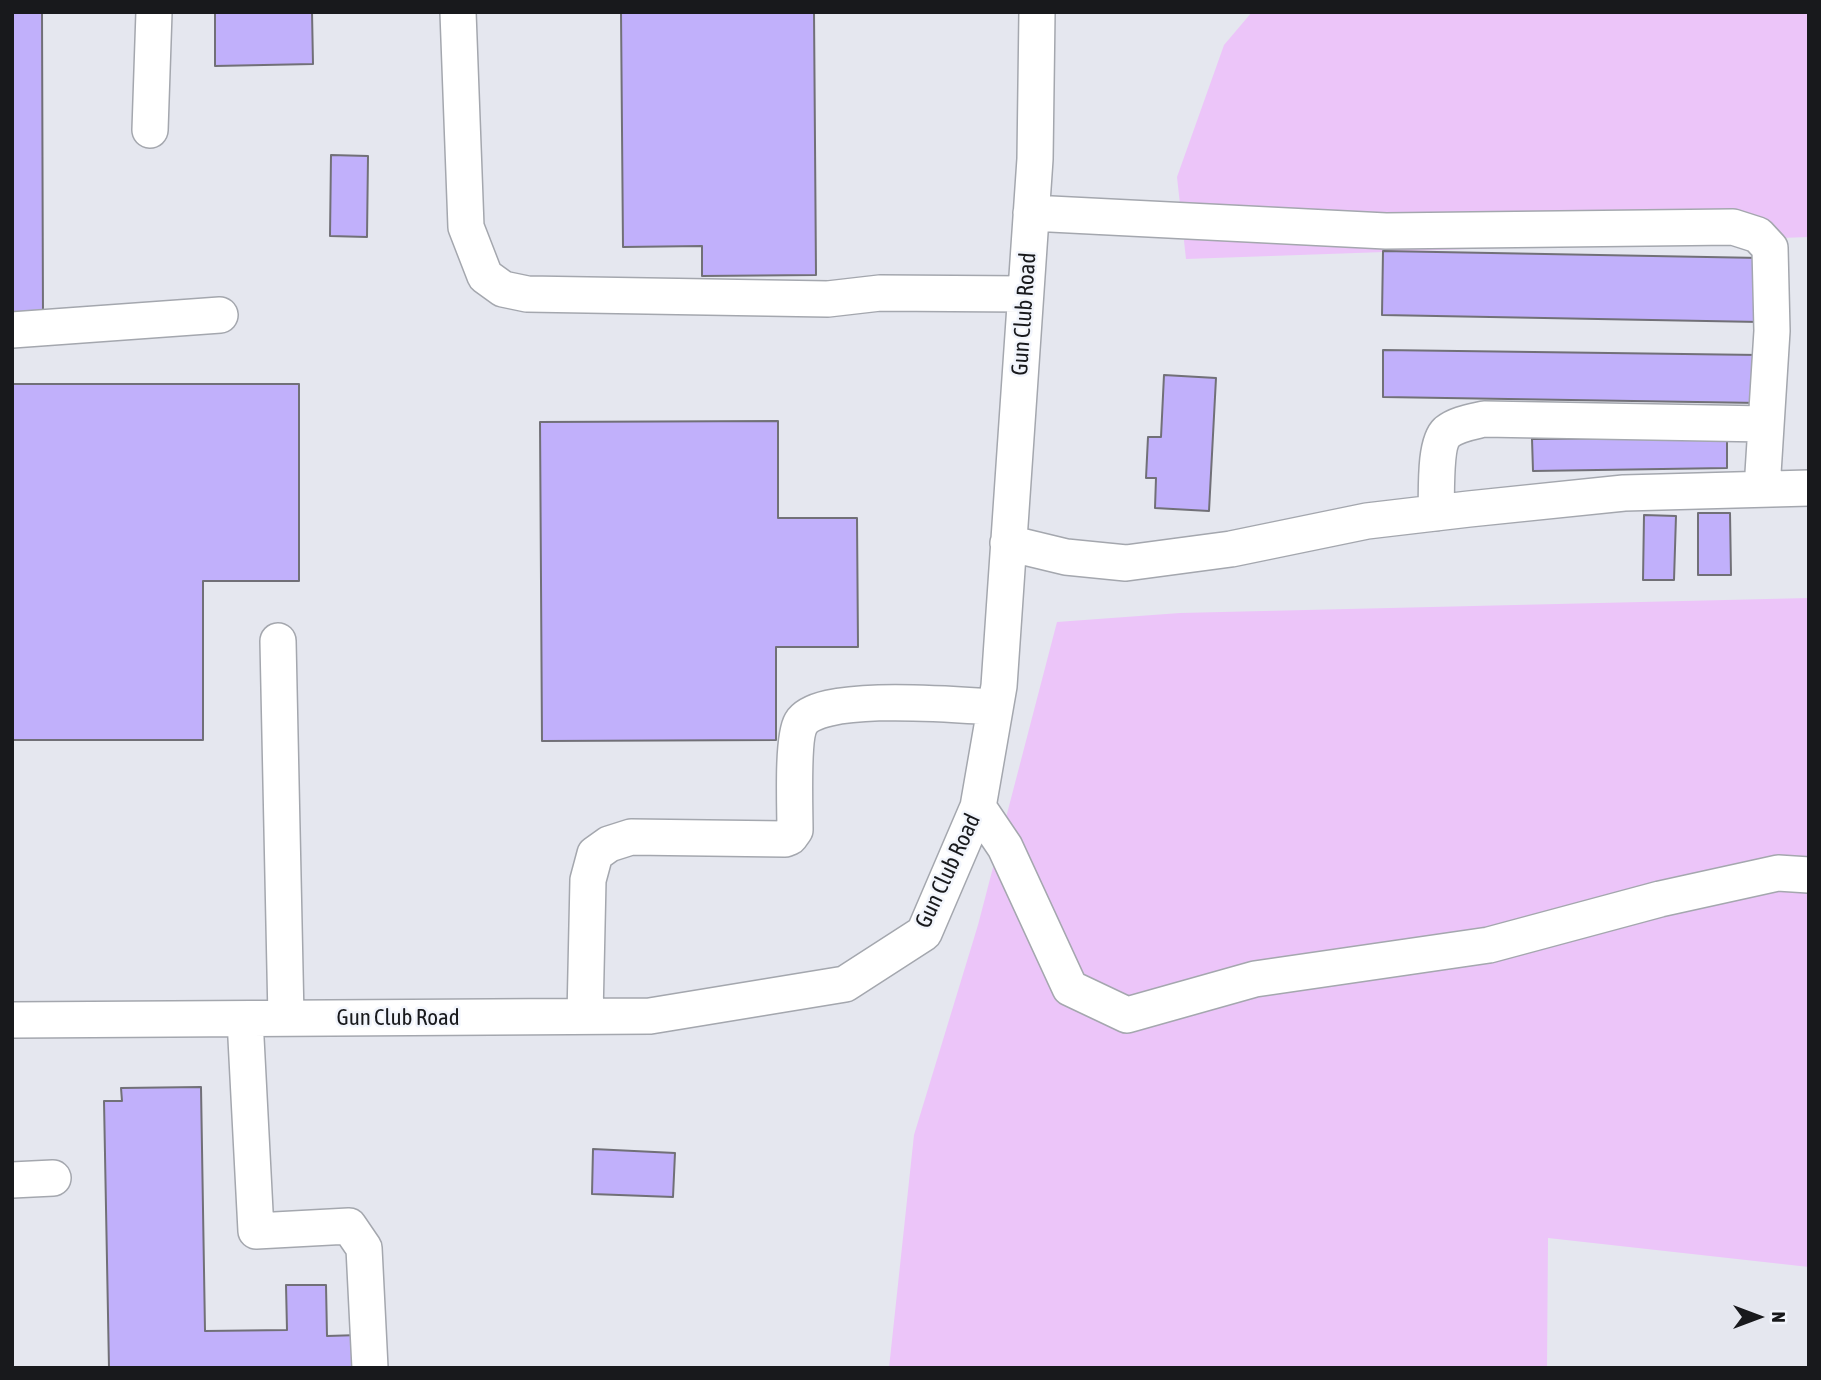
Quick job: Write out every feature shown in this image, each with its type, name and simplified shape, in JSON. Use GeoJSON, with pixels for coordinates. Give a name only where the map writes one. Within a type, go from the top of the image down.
{"type":"FeatureCollection","features":[{"type":"Feature","properties":{"kind":"street"},"geometry":{"type":"LineString","coordinates":[[150,130],[154,12]]}},
{"type":"Feature","properties":{"kind":"street"},"geometry":{"type":"LineString","coordinates":[[458,12],[466,227],[485,276],[503,289],[527,293],[828,299],[880,293],[1025,294]]}},
{"type":"Feature","properties":{"kind":"street","name":"Gun Club Road"},"geometry":{"type":"LineString","coordinates":[[12,1020],[650,1016],[845,984],[924,933],[978,807],[999,686],[1035,159],[1037,12]]}},
{"type":"Feature","properties":{"kind":"street"},"geometry":{"type":"LineString","coordinates":[[1031,213],[1385,231],[1733,227],[1758,235],[1770,248],[1772,331],[1762,489]]}},
{"type":"Feature","properties":{"kind":"street"},"geometry":{"type":"LineString","coordinates":[[12,330],[220,315]]}},
{"type":"Feature","properties":{"kind":"street"},"geometry":{"type":"LineString","coordinates":[[1436,513],[1439,447],[1445,434],[1458,425],[1483,419],[1766,424]]}},
{"type":"Feature","properties":{"kind":"street"},"geometry":{"type":"LineString","coordinates":[[1008,543],[1066,557],[1126,563],[1231,549],[1367,521],[1436,513],[1624,493],[1809,488]]}},
{"type":"Feature","properties":{"kind":"street"},"geometry":{"type":"LineString","coordinates":[[278,641],[286,1018]]}},
{"type":"Feature","properties":{"kind":"street"},"geometry":{"type":"LineString","coordinates":[[586,1016],[588,880],[595,853],[609,844],[631,837],[790,837],[795,830],[795,769],[799,726],[813,712],[845,705],[884,702],[995,707]]}},
{"type":"Feature","properties":{"kind":"street"},"geometry":{"type":"LineString","coordinates":[[978,807],[1005,848],[1070,988],[1127,1016],[1255,979],[1489,945],[1778,873],[1809,875]]}},
{"type":"Feature","properties":{"kind":"street"},"geometry":{"type":"LineString","coordinates":[[245,1019],[256,1231],[349,1226],[364,1248],[370,1368]]}},
{"type":"Feature","properties":{"kind":"street"},"geometry":{"type":"LineString","coordinates":[[12,1180],[53,1178]]}},
{"type":"Feature","properties":{"kind":"shaded area"},"geometry":{"type":"Polygon","coordinates":[[[1252,12],[1809,12],[1809,237],[1186,259],[1177,177],[1224,45],[1252,12]]]}},
{"type":"Feature","properties":{"kind":"shaded area"},"geometry":{"type":"Polygon","coordinates":[[[1809,598],[1809,1267],[1548,1238],[1547,1368],[889,1368],[914,1135],[978,925],[1057,622],[1180,613],[1809,598]]]}},
{"type":"Feature","properties":{"kind":"building"},"geometry":{"type":"Polygon","coordinates":[[[12,12],[42,12],[43,317],[12,317],[12,12]]]}},
{"type":"Feature","properties":{"kind":"building"},"geometry":{"type":"Polygon","coordinates":[[[215,12],[312,12],[313,64],[215,66],[215,12]]]}},
{"type":"Feature","properties":{"kind":"building"},"geometry":{"type":"Polygon","coordinates":[[[621,12],[814,12],[816,275],[702,276],[702,246],[623,247],[621,12]]]}},
{"type":"Feature","properties":{"kind":"building"},"geometry":{"type":"Polygon","coordinates":[[[331,155],[368,156],[367,237],[330,236],[331,155]]]}},
{"type":"Feature","properties":{"kind":"building"},"geometry":{"type":"Polygon","coordinates":[[[1383,251],[1761,258],[1760,322],[1382,315],[1383,251]]]}},
{"type":"Feature","properties":{"kind":"building"},"geometry":{"type":"Polygon","coordinates":[[[1383,350],[1759,355],[1759,403],[1383,397],[1383,350]]]}},
{"type":"Feature","properties":{"kind":"building"},"geometry":{"type":"Polygon","coordinates":[[[1164,375],[1216,378],[1209,511],[1155,508],[1156,478],[1146,478],[1148,437],[1161,437],[1164,375]]]}},
{"type":"Feature","properties":{"kind":"building"},"geometry":{"type":"Polygon","coordinates":[[[12,384],[299,384],[299,581],[203,581],[203,740],[12,740],[12,384]]]}},
{"type":"Feature","properties":{"kind":"building"},"geometry":{"type":"Polygon","coordinates":[[[778,421],[778,518],[857,518],[858,647],[776,647],[776,740],[542,741],[540,422],[778,421]]]}},
{"type":"Feature","properties":{"kind":"building"},"geometry":{"type":"Polygon","coordinates":[[[1727,437],[1727,468],[1533,471],[1532,439],[1727,437]]]}},
{"type":"Feature","properties":{"kind":"building"},"geometry":{"type":"Polygon","coordinates":[[[1698,513],[1730,513],[1731,575],[1698,575],[1698,513]]]}},
{"type":"Feature","properties":{"kind":"building"},"geometry":{"type":"Polygon","coordinates":[[[1644,515],[1676,516],[1674,580],[1643,580],[1644,515]]]}},
{"type":"Feature","properties":{"kind":"building"},"geometry":{"type":"Polygon","coordinates":[[[201,1087],[205,1331],[287,1330],[286,1285],[326,1285],[327,1336],[360,1335],[360,1368],[109,1368],[104,1101],[122,1101],[121,1088],[201,1087]]]}},
{"type":"Feature","properties":{"kind":"building"},"geometry":{"type":"Polygon","coordinates":[[[593,1149],[675,1153],[673,1197],[592,1194],[593,1149]]]}}]}
